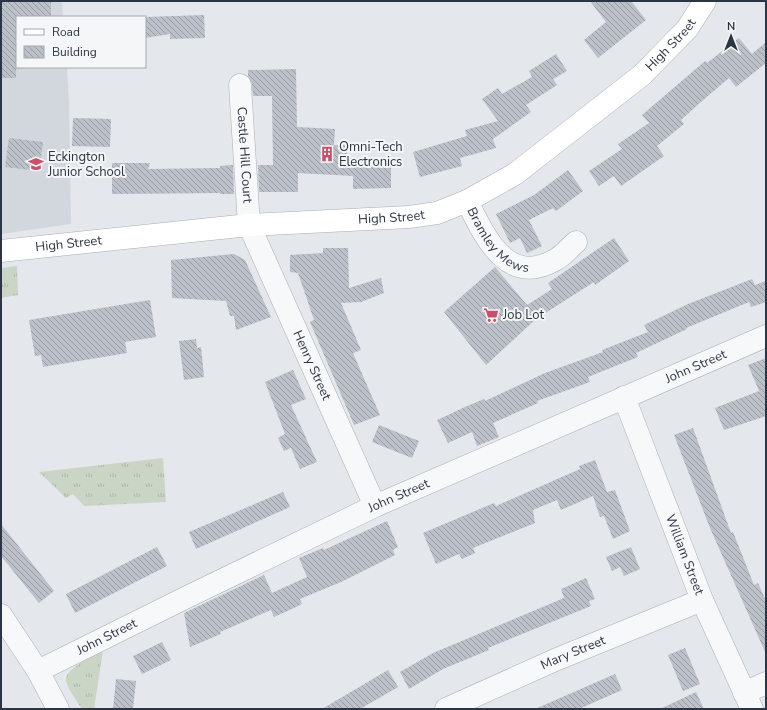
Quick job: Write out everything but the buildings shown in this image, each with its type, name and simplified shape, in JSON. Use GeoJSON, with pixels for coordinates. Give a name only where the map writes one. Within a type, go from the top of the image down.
{"type":"FeatureCollection","features":[{"type":"Feature","properties":{"kind":"main road","name":"High Street"},"geometry":{"type":"LineString","coordinates":[[1,251],[249,225],[409,217],[437,213],[467,202],[515,174],[642,75],[686,29],[705,1]]}},
{"type":"Feature","properties":{"kind":"street","name":"Castle Hill Court"},"geometry":{"type":"LineString","coordinates":[[240,85],[249,225]]}},
{"type":"Feature","properties":{"kind":"street","name":"Bramley Mews"},"geometry":{"type":"LineString","coordinates":[[467,202],[487,240],[501,256],[518,267],[528,269],[540,267],[556,260],[576,242]]}},
{"type":"Feature","properties":{"kind":"street","name":"Henry Street"},"geometry":{"type":"LineString","coordinates":[[249,225],[375,506]]}},
{"type":"Feature","properties":{"kind":"street","name":"John Street"},"geometry":{"type":"LineString","coordinates":[[38,671],[375,506],[766,336]]}},
{"type":"Feature","properties":{"kind":"street","name":"William Street"},"geometry":{"type":"LineString","coordinates":[[624,397],[702,600],[748,701]]}},
{"type":"Feature","properties":{"kind":"street","name":"Mary Street"},"geometry":{"type":"LineString","coordinates":[[446,709],[555,660],[702,600]]}},
{"type":"Feature","properties":{"kind":"street"},"geometry":{"type":"LineString","coordinates":[[1,615],[38,671],[58,709]]}},
{"type":"Feature","properties":{"kind":"street"},"geometry":{"type":"LineString","coordinates":[[748,701],[766,682]]}},
{"type":"Feature","properties":{"kind":"shaded area","name":"Eckington Junior School"},"geometry":{"type":"Polygon","coordinates":[[[1,1],[62,1],[63,16],[16,16],[16,68],[67,68],[71,224],[1,234],[1,1]]]}},
{"type":"Feature","properties":{"kind":"green space"},"geometry":{"type":"Polygon","coordinates":[[[17,266],[18,295],[1,298],[1,268],[17,266]]]}},
{"type":"Feature","properties":{"kind":"green space"},"geometry":{"type":"Polygon","coordinates":[[[163,458],[166,502],[84,506],[73,494],[66,498],[39,472],[163,458]]]}},
{"type":"Feature","properties":{"kind":"green space"},"geometry":{"type":"Polygon","coordinates":[[[103,650],[94,709],[82,709],[69,688],[66,677],[69,672],[80,663],[103,650]]]}},
{"type":"Feature","properties":{"kind":"place","name":"Omni-Tech Electronics"},"geometry":{"type":"Point","coordinates":[327,154]}},
{"type":"Feature","properties":{"kind":"place","name":"Eckington Junior School"},"geometry":{"type":"Point","coordinates":[36,164]}},
{"type":"Feature","properties":{"kind":"place","name":"Job Lot"},"geometry":{"type":"Point","coordinates":[491,315]}}]}
